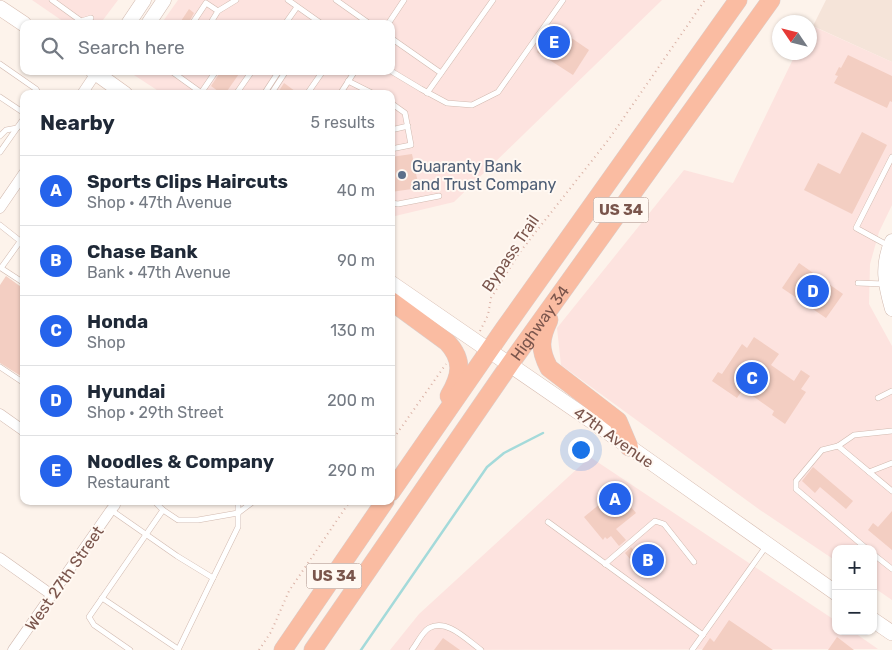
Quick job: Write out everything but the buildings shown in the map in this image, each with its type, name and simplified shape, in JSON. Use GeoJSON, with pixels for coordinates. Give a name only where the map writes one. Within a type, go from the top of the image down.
{"type":"FeatureCollection","features":[{"type":"Feature","properties":{"kind":"highway","name":"Highway 34"},"geometry":{"type":"LineString","coordinates":[[395,485],[482,345],[738,0]]}},
{"type":"Feature","properties":{"kind":"highway","name":"Highway 34"},"geometry":{"type":"LineString","coordinates":[[312,650],[510,364],[771,0]]}},
{"type":"Feature","properties":{"kind":"highway"},"geometry":{"type":"LineString","coordinates":[[593,248],[549,321],[543,333],[541,344],[544,359],[549,368],[618,421],[630,447]]}},
{"type":"Feature","properties":{"kind":"highway"},"geometry":{"type":"LineString","coordinates":[[395,304],[447,342],[459,359],[458,376],[450,393],[395,485]]}},
{"type":"Feature","properties":{"kind":"highway","name":"Highway 34"},"geometry":{"type":"LineString","coordinates":[[283,650],[382,505]]}},
{"type":"Feature","properties":{"kind":"main road"},"geometry":{"type":"LineString","coordinates":[[0,8],[20,21]]}},
{"type":"Feature","properties":{"kind":"main road"},"geometry":{"type":"LineString","coordinates":[[101,75],[119,90]]}},
{"type":"Feature","properties":{"kind":"main road","name":"47th Avenue"},"geometry":{"type":"LineString","coordinates":[[395,286],[630,447],[832,591]]}},
{"type":"Feature","properties":{"kind":"main road"},"geometry":{"type":"LineString","coordinates":[[877,623],[892,633]]}},
{"type":"Feature","properties":{"kind":"street"},"geometry":{"type":"LineString","coordinates":[[131,20],[144,0]]}},
{"type":"Feature","properties":{"kind":"street"},"geometry":{"type":"LineString","coordinates":[[151,20],[164,0]]}},
{"type":"Feature","properties":{"kind":"street"},"geometry":{"type":"LineString","coordinates":[[85,90],[95,75]]}},
{"type":"Feature","properties":{"kind":"street"},"geometry":{"type":"LineString","coordinates":[[0,208],[20,179]]}},
{"type":"Feature","properties":{"kind":"street"},"geometry":{"type":"LineString","coordinates":[[891,244],[886,253],[885,284],[892,309]]}},
{"type":"Feature","properties":{"kind":"street"},"geometry":{"type":"LineString","coordinates":[[0,414],[20,428]]}},
{"type":"Feature","properties":{"kind":"street","name":"West 27th Street"},"geometry":{"type":"LineString","coordinates":[[13,650],[113,505]]}},
{"type":"Feature","properties":{"kind":"street"},"geometry":{"type":"LineString","coordinates":[[0,558],[52,594]]}},
{"type":"Feature","properties":{"kind":"lane"},"geometry":{"type":"LineString","coordinates":[[52,0],[80,20]]}},
{"type":"Feature","properties":{"kind":"lane"},"geometry":{"type":"LineString","coordinates":[[212,20],[218,11],[236,0]]}},
{"type":"Feature","properties":{"kind":"lane"},"geometry":{"type":"LineString","coordinates":[[288,0],[316,20]]}},
{"type":"Feature","properties":{"kind":"lane"},"geometry":{"type":"LineString","coordinates":[[336,0],[364,20]]}},
{"type":"Feature","properties":{"kind":"lane"},"geometry":{"type":"LineString","coordinates":[[391,20],[404,0]]}},
{"type":"Feature","properties":{"kind":"lane"},"geometry":{"type":"LineString","coordinates":[[427,93],[493,0]]}},
{"type":"Feature","properties":{"kind":"lane"},"geometry":{"type":"LineString","coordinates":[[395,73],[447,103],[472,106],[498,92],[563,0]]}},
{"type":"Feature","properties":{"kind":"lane"},"geometry":{"type":"LineString","coordinates":[[195,20],[206,3],[218,11]]}},
{"type":"Feature","properties":{"kind":"lane"},"geometry":{"type":"LineString","coordinates":[[288,20],[298,7]]}},
{"type":"Feature","properties":{"kind":"lane"},"geometry":{"type":"LineString","coordinates":[[84,20],[91,18]]}},
{"type":"Feature","properties":{"kind":"lane"},"geometry":{"type":"LineString","coordinates":[[395,41],[441,73]]}},
{"type":"Feature","properties":{"kind":"lane"},"geometry":{"type":"LineString","coordinates":[[0,64],[37,90]]}},
{"type":"Feature","properties":{"kind":"lane"},"geometry":{"type":"LineString","coordinates":[[178,75],[198,90]]}},
{"type":"Feature","properties":{"kind":"lane"},"geometry":{"type":"LineString","coordinates":[[204,90],[213,75]]}},
{"type":"Feature","properties":{"kind":"lane"},"geometry":{"type":"LineString","coordinates":[[239,90],[249,75]]}},
{"type":"Feature","properties":{"kind":"lane"},"geometry":{"type":"LineString","coordinates":[[267,90],[276,75]]}},
{"type":"Feature","properties":{"kind":"lane"},"geometry":{"type":"LineString","coordinates":[[274,90],[283,75]]}},
{"type":"Feature","properties":{"kind":"lane"},"geometry":{"type":"LineString","coordinates":[[310,90],[320,75]]}},
{"type":"Feature","properties":{"kind":"lane"},"geometry":{"type":"LineString","coordinates":[[342,90],[352,75]]}},
{"type":"Feature","properties":{"kind":"lane"},"geometry":{"type":"LineString","coordinates":[[348,81],[366,90]]}},
{"type":"Feature","properties":{"kind":"lane"},"geometry":{"type":"LineString","coordinates":[[0,97],[20,111]]}},
{"type":"Feature","properties":{"kind":"lane"},"geometry":{"type":"LineString","coordinates":[[395,105],[405,113],[411,145],[395,148]]}},
{"type":"Feature","properties":{"kind":"lane"},"geometry":{"type":"LineString","coordinates":[[0,152],[20,124]]}},
{"type":"Feature","properties":{"kind":"lane"},"geometry":{"type":"LineString","coordinates":[[395,129],[408,126]]}},
{"type":"Feature","properties":{"kind":"lane"},"geometry":{"type":"LineString","coordinates":[[0,136],[6,130],[17,128]]}},
{"type":"Feature","properties":{"kind":"lane"},"geometry":{"type":"LineString","coordinates":[[891,244],[856,228],[892,157]]}},
{"type":"Feature","properties":{"kind":"lane"},"geometry":{"type":"LineString","coordinates":[[395,204],[440,196]]}},
{"type":"Feature","properties":{"kind":"lane"},"geometry":{"type":"LineString","coordinates":[[0,225],[20,240]]}},
{"type":"Feature","properties":{"kind":"lane"},"geometry":{"type":"LineString","coordinates":[[20,244],[0,268],[20,280]]}},
{"type":"Feature","properties":{"kind":"lane"},"geometry":{"type":"LineString","coordinates":[[858,283],[885,284]]}},
{"type":"Feature","properties":{"kind":"lane"},"geometry":{"type":"LineString","coordinates":[[0,367],[20,380]]}},
{"type":"Feature","properties":{"kind":"lane"},"geometry":{"type":"LineString","coordinates":[[878,398],[892,391]]}},
{"type":"Feature","properties":{"kind":"lane"},"geometry":{"type":"LineString","coordinates":[[862,545],[796,489],[796,481],[822,450],[838,446],[854,435],[892,431]]}},
{"type":"Feature","properties":{"kind":"lane"},"geometry":{"type":"LineString","coordinates":[[838,446],[892,491]]}},
{"type":"Feature","properties":{"kind":"lane"},"geometry":{"type":"LineString","coordinates":[[869,472],[892,464]]}},
{"type":"Feature","properties":{"kind":"lane"},"geometry":{"type":"LineString","coordinates":[[113,505],[146,535],[213,578]]}},
{"type":"Feature","properties":{"kind":"lane"},"geometry":{"type":"LineString","coordinates":[[158,505],[178,520],[198,520],[238,513],[249,505]]}},
{"type":"Feature","properties":{"kind":"lane"},"geometry":{"type":"LineString","coordinates":[[102,598],[178,650],[238,527],[238,505]]}},
{"type":"Feature","properties":{"kind":"lane"},"geometry":{"type":"LineString","coordinates":[[130,650],[94,625],[89,616],[163,510]]}},
{"type":"Feature","properties":{"kind":"lane"},"geometry":{"type":"LineString","coordinates":[[605,564],[654,521],[664,524],[694,562]]}},
{"type":"Feature","properties":{"kind":"lane"},"geometry":{"type":"LineString","coordinates":[[548,522],[703,635]]}},
{"type":"Feature","properties":{"kind":"lane"},"geometry":{"type":"LineString","coordinates":[[692,650],[767,545]]}},
{"type":"Feature","properties":{"kind":"lane"},"geometry":{"type":"LineString","coordinates":[[877,557],[892,569]]}},
{"type":"Feature","properties":{"kind":"lane"},"geometry":{"type":"LineString","coordinates":[[412,650],[427,628],[438,625],[447,626],[481,650]]}},
{"type":"Feature","properties":{"kind":"path","name":"Bypass Trail"},"geometry":{"type":"LineString","coordinates":[[482,345],[491,298],[520,252],[609,139],[705,0]]}},
{"type":"Feature","properties":{"kind":"path"},"geometry":{"type":"LineString","coordinates":[[395,436],[444,364],[459,359]]}},
{"type":"Feature","properties":{"kind":"path"},"geometry":{"type":"LineString","coordinates":[[259,650],[271,632],[289,591],[347,505]]}},
{"type":"Feature","properties":{"kind":"shaded area"},"geometry":{"type":"Polygon","coordinates":[[[32,0],[118,0],[103,20],[61,20],[32,0]]]}},
{"type":"Feature","properties":{"kind":"shaded area"},"geometry":{"type":"Polygon","coordinates":[[[178,0],[662,0],[454,202],[395,216],[395,90],[157,90],[134,75],[395,75],[395,20],[164,20],[178,0]]]}},
{"type":"Feature","properties":{"kind":"shaded area"},"geometry":{"type":"Polygon","coordinates":[[[826,0],[892,0],[892,62],[817,28],[817,18],[826,0]]]}},
{"type":"Feature","properties":{"kind":"shaded area"},"geometry":{"type":"Polygon","coordinates":[[[817,28],[892,62],[892,205],[879,232],[870,264],[869,304],[892,346],[892,600],[877,590],[877,545],[832,545],[832,558],[760,510],[561,365],[557,328],[684,170],[733,183],[793,60],[817,60],[817,28]]]}},
{"type":"Feature","properties":{"kind":"shaded area"},"geometry":{"type":"Polygon","coordinates":[[[590,457],[832,618],[832,635],[858,635],[878,649],[390,650],[419,614],[590,457]]]}},
{"type":"Feature","properties":{"kind":"waterway"},"geometry":{"type":"LineString","coordinates":[[361,650],[487,467],[504,453],[543,433]]}},
{"type":"Feature","properties":{"kind":"place","name":"Noodles & Company"},"geometry":{"type":"Point","coordinates":[554,42]}},
{"type":"Feature","properties":{"kind":"place","name":"Guaranty Bank and Trust Company"},"geometry":{"type":"Point","coordinates":[402,175]}},
{"type":"Feature","properties":{"kind":"place","name":"Hyundai"},"geometry":{"type":"Point","coordinates":[813,291]}},
{"type":"Feature","properties":{"kind":"place","name":"Honda"},"geometry":{"type":"Point","coordinates":[752,378]}},
{"type":"Feature","properties":{"kind":"place","name":"Sports Clips Haircuts"},"geometry":{"type":"Point","coordinates":[615,499]}},
{"type":"Feature","properties":{"kind":"place","name":"Chase Bank"},"geometry":{"type":"Point","coordinates":[648,560]}}]}
